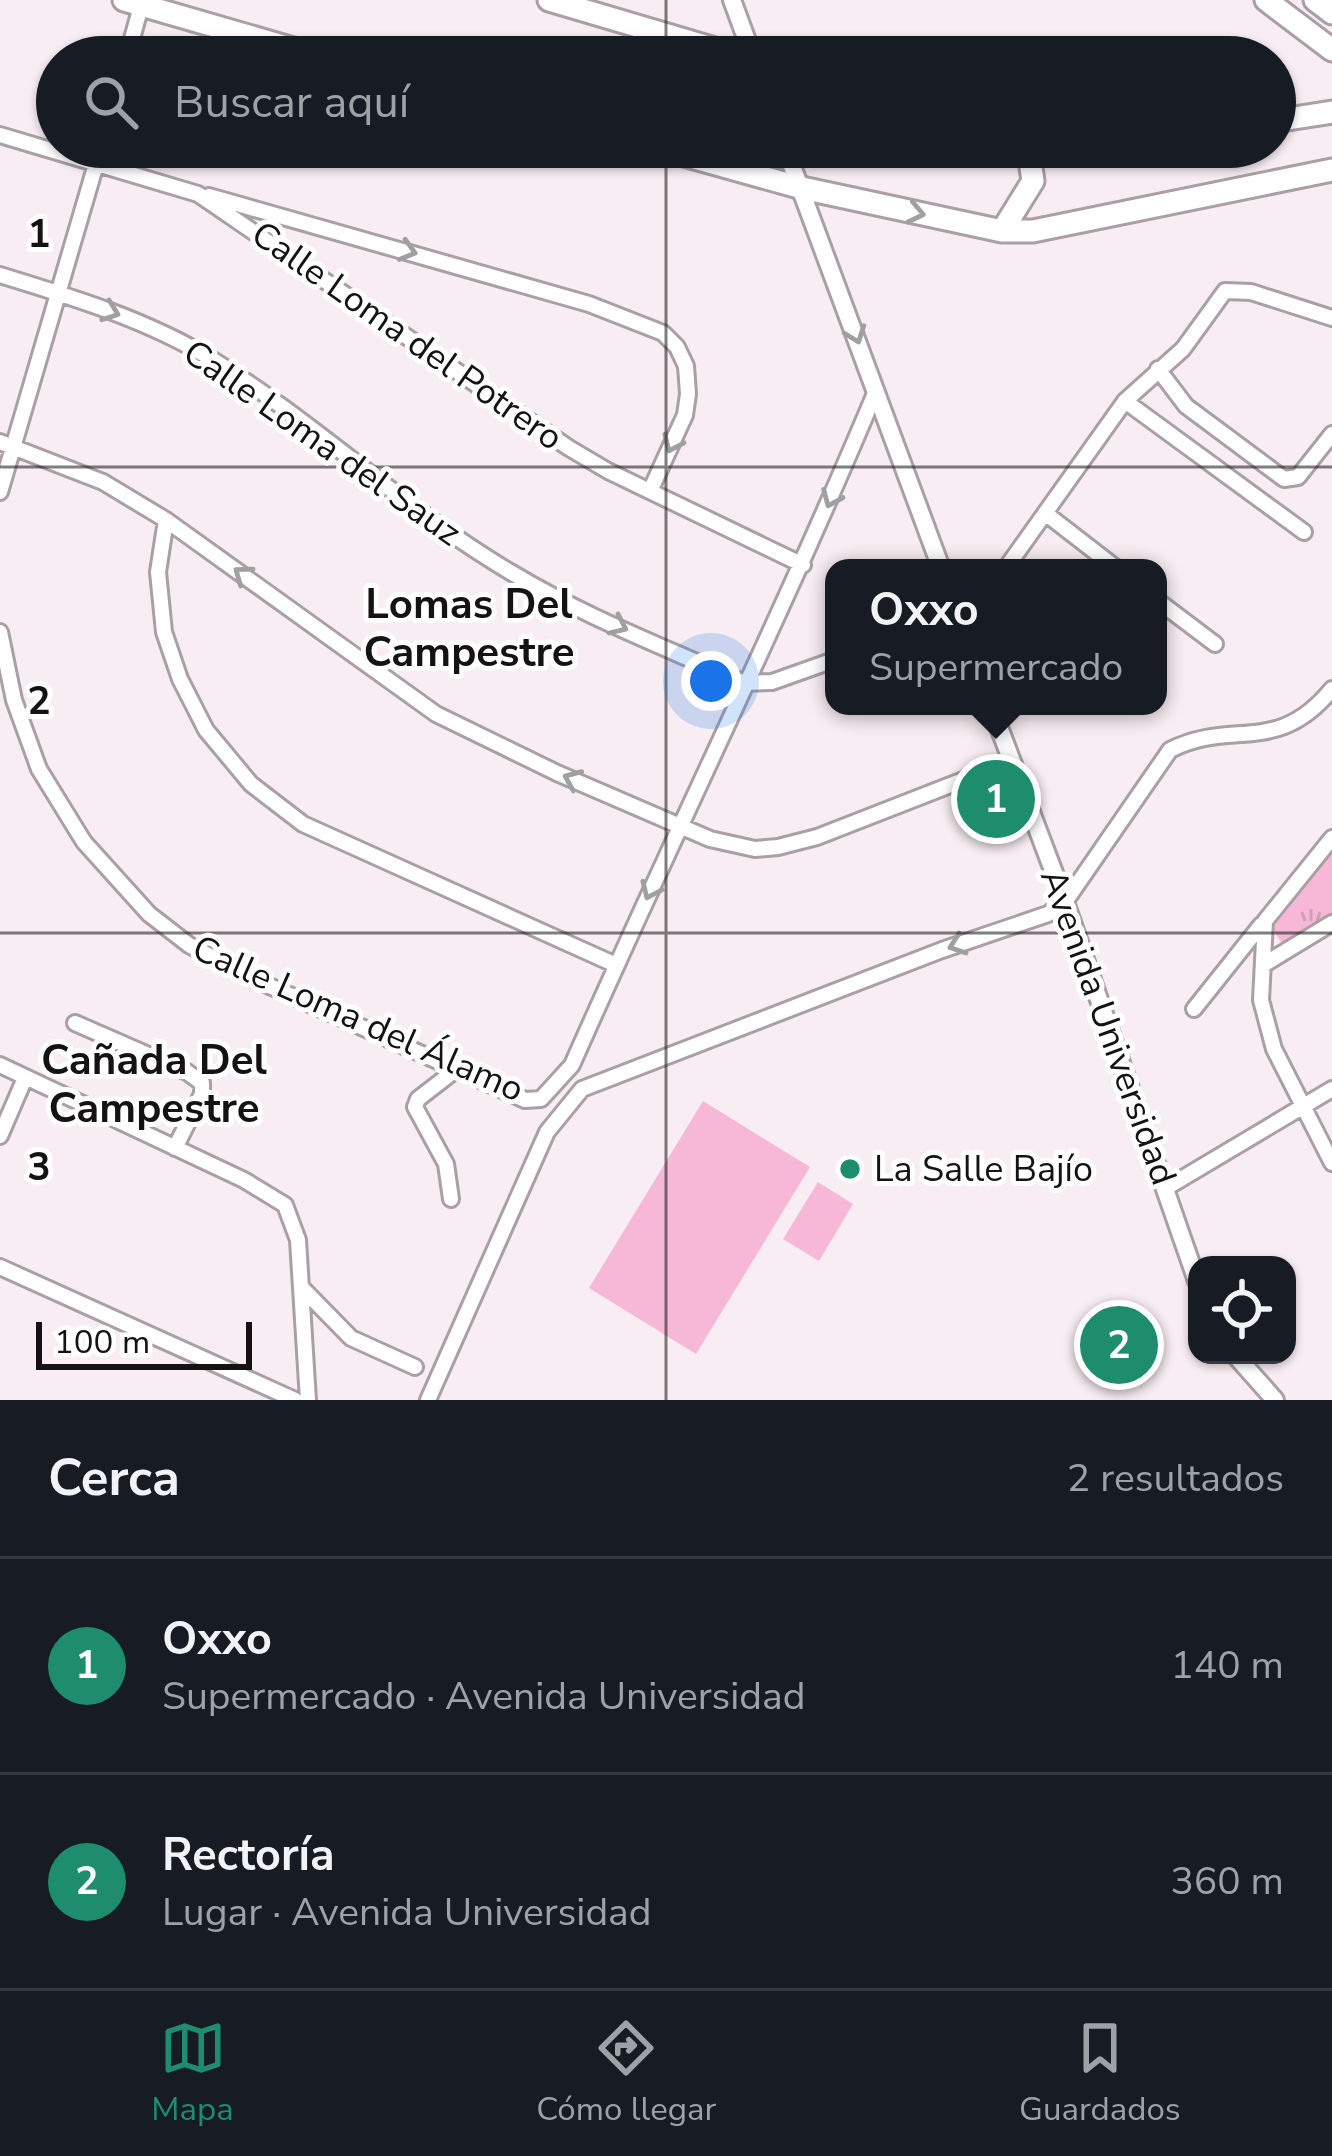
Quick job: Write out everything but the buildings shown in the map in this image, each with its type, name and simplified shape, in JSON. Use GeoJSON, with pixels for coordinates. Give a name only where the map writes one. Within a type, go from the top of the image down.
{"type":"FeatureCollection","features":[{"type":"Feature","properties":{"kind":"main road"},"geometry":{"type":"LineString","coordinates":[[550,0],[671,36]]}},
{"type":"Feature","properties":{"kind":"main road"},"geometry":{"type":"LineString","coordinates":[[1265,0],[1332,50]]}},
{"type":"Feature","properties":{"kind":"main road"},"geometry":{"type":"LineString","coordinates":[[1315,0],[1332,13]]}},
{"type":"Feature","properties":{"kind":"main road"},"geometry":{"type":"LineString","coordinates":[[133,3],[248,36]]}},
{"type":"Feature","properties":{"kind":"main road"},"geometry":{"type":"LineString","coordinates":[[1296,116],[1331,109]]}},
{"type":"Feature","properties":{"kind":"main road"},"geometry":{"type":"LineString","coordinates":[[730,168],[1002,231],[1034,231],[1332,170]]}},
{"type":"Feature","properties":{"kind":"main road"},"geometry":{"type":"LineString","coordinates":[[1002,231],[1033,181],[1031,168]]}},
{"type":"Feature","properties":{"kind":"street"},"geometry":{"type":"LineString","coordinates":[[732,0],[745,36]]}},
{"type":"Feature","properties":{"kind":"street"},"geometry":{"type":"LineString","coordinates":[[129,36],[133,3]]}},
{"type":"Feature","properties":{"kind":"street","name":"Calle Loma del Potrero"},"geometry":{"type":"LineString","coordinates":[[0,135],[36,142]]}},
{"type":"Feature","properties":{"kind":"street"},"geometry":{"type":"LineString","coordinates":[[0,492],[6,444],[95,168]]}},
{"type":"Feature","properties":{"kind":"street","name":"Calle Loma del Potrero"},"geometry":{"type":"LineString","coordinates":[[134,168],[199,194],[569,448],[803,565]]}},
{"type":"Feature","properties":{"kind":"street"},"geometry":{"type":"LineString","coordinates":[[794,168],[938,559]]}},
{"type":"Feature","properties":{"kind":"street"},"geometry":{"type":"LineString","coordinates":[[199,194],[589,304],[662,333],[677,347],[686,366],[688,394],[685,415],[652,489]]}},
{"type":"Feature","properties":{"kind":"street"},"geometry":{"type":"LineString","coordinates":[[280,247],[284,231],[296,218]]}},
{"type":"Feature","properties":{"kind":"street","name":"Calle Loma del Sauz"},"geometry":{"type":"LineString","coordinates":[[0,275],[141,323],[212,359],[425,516],[512,573],[744,683]]}},
{"type":"Feature","properties":{"kind":"street"},"geometry":{"type":"LineString","coordinates":[[1012,559],[1125,400],[1201,329],[1225,291],[1251,292],[1332,318]]}},
{"type":"Feature","properties":{"kind":"street"},"geometry":{"type":"LineString","coordinates":[[1158,369],[1186,406],[1283,479],[1298,478],[1332,434]]}},
{"type":"Feature","properties":{"kind":"street"},"geometry":{"type":"LineString","coordinates":[[166,520],[158,572],[164,632],[180,679],[206,730],[251,784],[303,824],[616,965],[803,565],[876,391]]}},
{"type":"Feature","properties":{"kind":"street"},"geometry":{"type":"LineString","coordinates":[[1125,400],[1304,532]]}},
{"type":"Feature","properties":{"kind":"street"},"geometry":{"type":"LineString","coordinates":[[6,444],[103,482],[166,520],[436,714],[557,773],[735,846],[778,847],[818,837],[1012,761]]}},
{"type":"Feature","properties":{"kind":"street"},"geometry":{"type":"LineString","coordinates":[[1045,514],[1104,559]]}},
{"type":"Feature","properties":{"kind":"street"},"geometry":{"type":"LineString","coordinates":[[1167,608],[1215,644]]}},
{"type":"Feature","properties":{"kind":"street","name":"Calle Loma del Álamo"},"geometry":{"type":"LineString","coordinates":[[0,632],[14,700],[39,769],[84,842],[149,914],[189,945],[247,976],[525,1100],[541,1100],[572,1065],[616,965]]}},
{"type":"Feature","properties":{"kind":"street"},"geometry":{"type":"LineString","coordinates":[[744,683],[772,682],[825,663]]}},
{"type":"Feature","properties":{"kind":"street"},"geometry":{"type":"LineString","coordinates":[[428,1400],[538,1151],[567,1104],[597,1082],[1048,914],[1065,902],[1170,750],[1189,742],[1276,732],[1300,721],[1332,689]]}},
{"type":"Feature","properties":{"kind":"street","name":"Avenida Universidad"},"geometry":{"type":"LineString","coordinates":[[995,715],[1189,1256]]}},
{"type":"Feature","properties":{"kind":"street"},"geometry":{"type":"LineString","coordinates":[[1193,1009],[1332,838]]}},
{"type":"Feature","properties":{"kind":"street"},"geometry":{"type":"LineString","coordinates":[[1264,921],[1261,1000],[1265,1022],[1332,1163]]}},
{"type":"Feature","properties":{"kind":"street"},"geometry":{"type":"LineString","coordinates":[[1263,965],[1332,923]]}},
{"type":"Feature","properties":{"kind":"street"},"geometry":{"type":"LineString","coordinates":[[75,1023],[202,1083],[202,1094],[175,1148]]}},
{"type":"Feature","properties":{"kind":"street"},"geometry":{"type":"LineString","coordinates":[[0,1065],[285,1204],[298,1240],[308,1400]]}},
{"type":"Feature","properties":{"kind":"street"},"geometry":{"type":"LineString","coordinates":[[452,1199],[446,1164],[415,1107],[418,1099],[458,1068]]}},
{"type":"Feature","properties":{"kind":"street"},"geometry":{"type":"LineString","coordinates":[[0,1136],[25,1078]]}},
{"type":"Feature","properties":{"kind":"street"},"geometry":{"type":"LineString","coordinates":[[1166,1188],[1332,1089]]}},
{"type":"Feature","properties":{"kind":"street"},"geometry":{"type":"LineString","coordinates":[[0,1267],[295,1400]]}},
{"type":"Feature","properties":{"kind":"street"},"geometry":{"type":"LineString","coordinates":[[302,1289],[351,1338],[415,1367]]}},
{"type":"Feature","properties":{"kind":"street"},"geometry":{"type":"LineString","coordinates":[[1243,1364],[1275,1400]]}},
{"type":"Feature","properties":{"kind":"green space"},"geometry":{"type":"Polygon","coordinates":[[[1332,847],[1332,917],[1282,944],[1272,928],[1332,847]]]}},
{"type":"Feature","properties":{"kind":"green space"},"geometry":{"type":"Polygon","coordinates":[[[703,1101],[810,1167],[696,1354],[589,1288],[703,1101]]]}},
{"type":"Feature","properties":{"kind":"green space"},"geometry":{"type":"Polygon","coordinates":[[[818,1182],[853,1204],[819,1261],[783,1239],[818,1182]]]}},
{"type":"Feature","properties":{"kind":"place","name":"Oxxo"},"geometry":{"type":"Point","coordinates":[996,799]}},
{"type":"Feature","properties":{"kind":"place","name":"La Salle Bajío"},"geometry":{"type":"Point","coordinates":[850,1169]}},
{"type":"Feature","properties":{"kind":"place","name":"Rectoría"},"geometry":{"type":"Point","coordinates":[1119,1345]}},
{"type":"Feature","properties":{"kind":"district","name":"Lomas Del Campestre"},"geometry":{"type":"Point","coordinates":[469,628]}},
{"type":"Feature","properties":{"kind":"district","name":"Cañada Del Campestre"},"geometry":{"type":"Point","coordinates":[154,1084]}}]}
